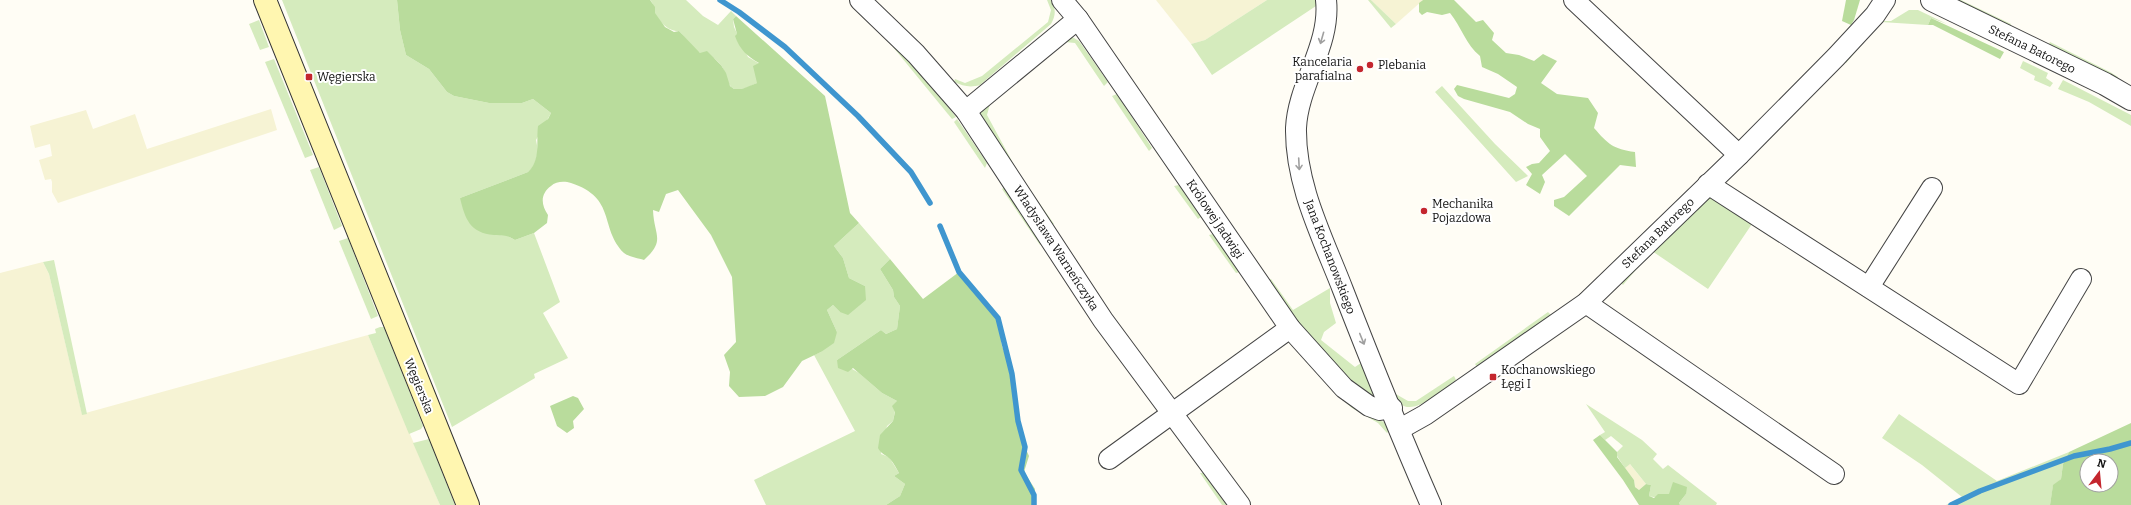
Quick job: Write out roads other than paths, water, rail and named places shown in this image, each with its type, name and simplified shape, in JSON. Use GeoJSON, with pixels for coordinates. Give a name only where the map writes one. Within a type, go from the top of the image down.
{"type":"FeatureCollection","features":[{"type":"Feature","properties":{"kind":"main road","name":"Węgierska"},"geometry":{"type":"LineString","coordinates":[[265,0],[468,505]]}},
{"type":"Feature","properties":{"kind":"street","name":"Władysława Warneńczyka"},"geometry":{"type":"LineString","coordinates":[[860,0],[916,54],[966,111],[1100,315],[1240,505]]}},
{"type":"Feature","properties":{"kind":"street","name":"Królowej Jadwigi"},"geometry":{"type":"LineString","coordinates":[[1062,0],[1078,19],[1290,328],[1344,388],[1369,406],[1380,410],[1392,408]]}},
{"type":"Feature","properties":{"kind":"street","name":"Jana Kochanowskiego"},"geometry":{"type":"LineString","coordinates":[[1326,0],[1327,12],[1322,38],[1301,96],[1296,128],[1299,172],[1315,221],[1431,505]]}},
{"type":"Feature","properties":{"kind":"street"},"geometry":{"type":"LineString","coordinates":[[1574,0],[1739,155]]}},
{"type":"Feature","properties":{"kind":"street","name":"Stefana Batorego"},"geometry":{"type":"LineString","coordinates":[[1400,429],[1425,415],[1586,303],[1739,155],[1836,57],[1875,15],[1885,0]]}},
{"type":"Feature","properties":{"kind":"street","name":"Stefana Batorego"},"geometry":{"type":"LineString","coordinates":[[1932,0],[2105,84],[2131,99]]}},
{"type":"Feature","properties":{"kind":"street"},"geometry":{"type":"LineString","coordinates":[[966,111],[1078,19]]}},
{"type":"Feature","properties":{"kind":"street"},"geometry":{"type":"LineString","coordinates":[[1708,184],[2019,384],[2081,280]]}},
{"type":"Feature","properties":{"kind":"street"},"geometry":{"type":"LineString","coordinates":[[1869,287],[1932,188]]}},
{"type":"Feature","properties":{"kind":"street"},"geometry":{"type":"LineString","coordinates":[[1586,303],[1834,474]]}},
{"type":"Feature","properties":{"kind":"street"},"geometry":{"type":"LineString","coordinates":[[1109,458],[1290,328]]}},
{"type":"Feature","properties":{"kind":"waterway"},"geometry":{"type":"LineString","coordinates":[[720,0],[739,12],[785,47],[858,116],[911,172],[930,203]]}},
{"type":"Feature","properties":{"kind":"waterway"},"geometry":{"type":"LineString","coordinates":[[940,226],[959,272],[998,318],[1012,374],[1018,421],[1025,447],[1021,470],[1034,495],[1034,505]]}},
{"type":"Feature","properties":{"kind":"waterway"},"geometry":{"type":"LineString","coordinates":[[1951,505],[1980,491],[2074,456],[2131,443]]}},
{"type":"Feature","properties":{"kind":"place","name":"Plebania"},"geometry":{"type":"Point","coordinates":[1370,65]}},
{"type":"Feature","properties":{"kind":"place","name":"Kancelaria parafialna"},"geometry":{"type":"Point","coordinates":[1360,69]}},
{"type":"Feature","properties":{"kind":"place","name":"Węgierska"},"geometry":{"type":"Point","coordinates":[309,77]}},
{"type":"Feature","properties":{"kind":"place","name":"Mechanika Pojazdowa"},"geometry":{"type":"Point","coordinates":[1424,211]}},
{"type":"Feature","properties":{"kind":"place","name":"Kochanowskiego Łęgi I"},"geometry":{"type":"Point","coordinates":[1493,377]}}]}
